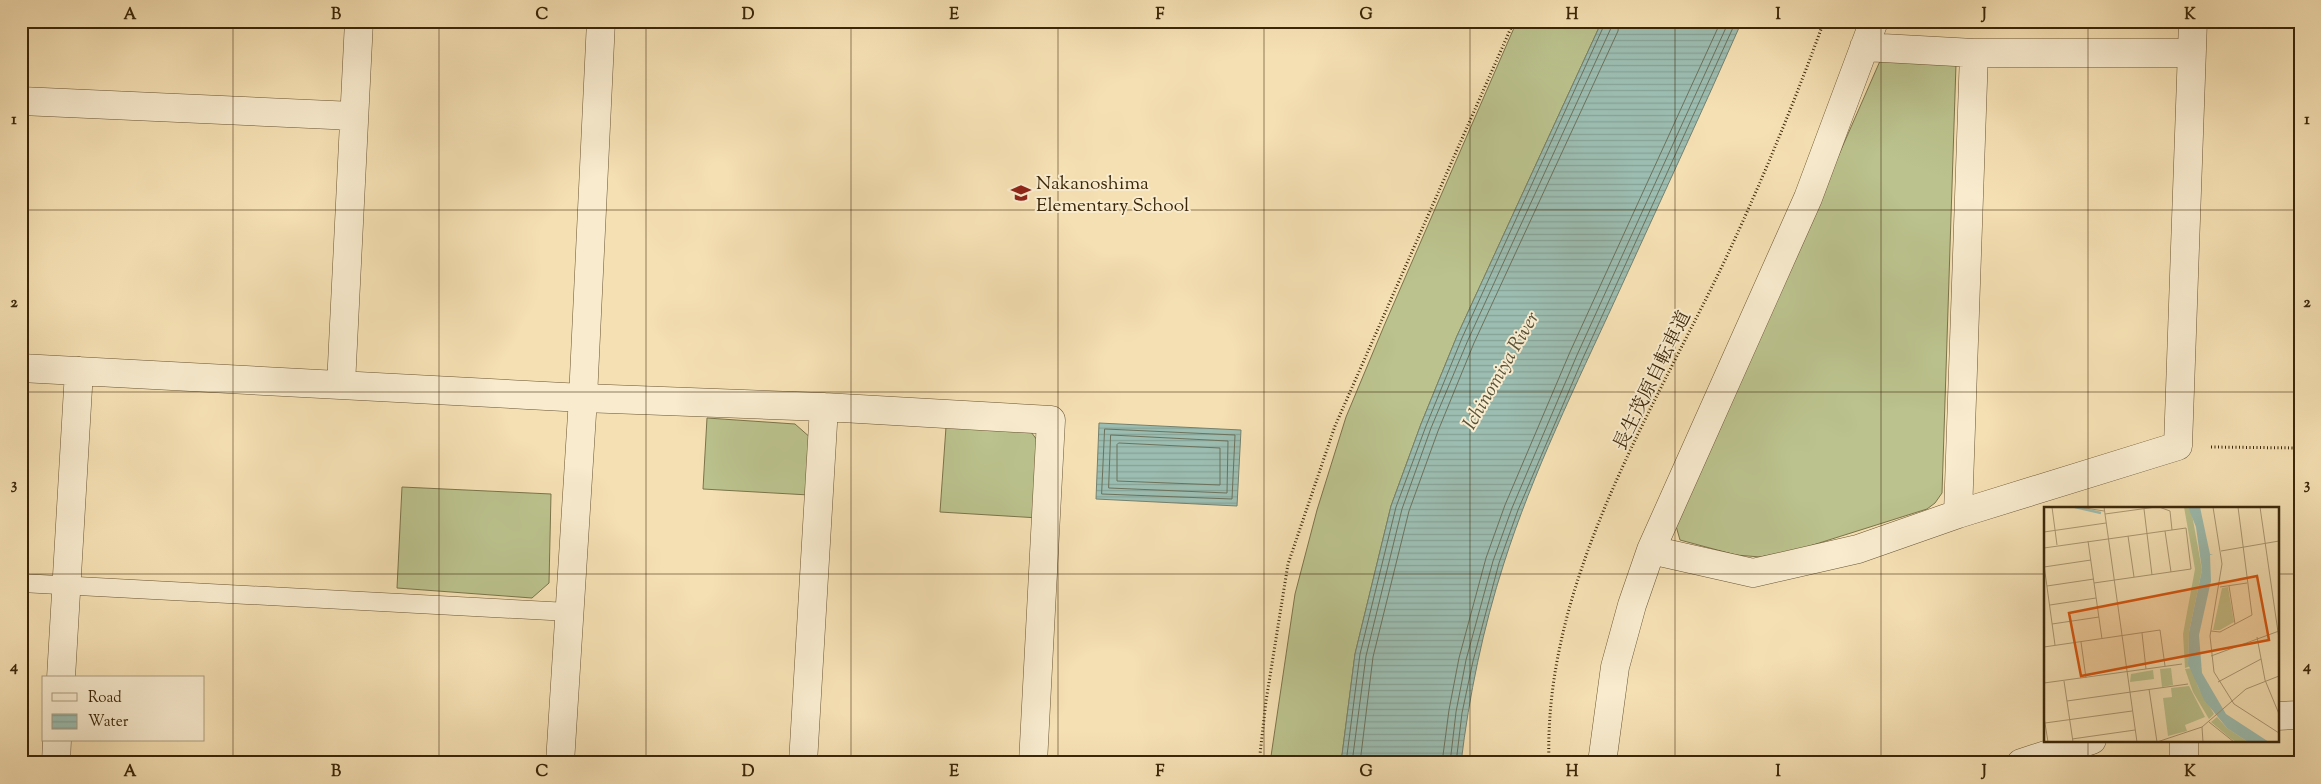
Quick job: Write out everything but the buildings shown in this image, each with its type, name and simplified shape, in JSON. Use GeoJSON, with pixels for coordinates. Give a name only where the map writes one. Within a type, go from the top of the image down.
{"type":"FeatureCollection","features":[{"type":"Feature","properties":{"kind":"street"},"geometry":{"type":"LineString","coordinates":[[341,385],[359,21]]}},
{"type":"Feature","properties":{"kind":"street"},"geometry":{"type":"LineString","coordinates":[[560,763],[583,398],[601,21]]}},
{"type":"Feature","properties":{"kind":"street"},"geometry":{"type":"LineString","coordinates":[[1602,763],[1615,667],[1632,605],[1651,550],[1808,198],[1874,21]]}},
{"type":"Feature","properties":{"kind":"street"},"geometry":{"type":"LineString","coordinates":[[1651,550],[1753,573],[1858,549],[1958,514],[2178,446],[2193,21]]}},
{"type":"Feature","properties":{"kind":"street"},"geometry":{"type":"LineString","coordinates":[[1864,47],[1974,53],[2191,53]]}},
{"type":"Feature","properties":{"kind":"street"},"geometry":{"type":"LineString","coordinates":[[1958,514],[1974,53]]}},
{"type":"Feature","properties":{"kind":"street"},"geometry":{"type":"LineString","coordinates":[[21,101],[354,116]]}},
{"type":"Feature","properties":{"kind":"street"},"geometry":{"type":"LineString","coordinates":[[21,368],[583,398],[824,407],[1051,420],[1033,763]]}},
{"type":"Feature","properties":{"kind":"street"},"geometry":{"type":"LineString","coordinates":[[61,676],[80,371]]}},
{"type":"Feature","properties":{"kind":"street"},"geometry":{"type":"LineString","coordinates":[[803,763],[824,407]]}},
{"type":"Feature","properties":{"kind":"street"},"geometry":{"type":"LineString","coordinates":[[2278,716],[2300,714]]}},
{"type":"Feature","properties":{"kind":"street"},"geometry":{"type":"LineString","coordinates":[[56,763],[57,742]]}},
{"type":"Feature","properties":{"kind":"street"},"geometry":{"type":"LineString","coordinates":[[2021,763],[2086,742]]}},
{"type":"Feature","properties":{"kind":"street"},"geometry":{"type":"LineString","coordinates":[[2184,742],[2184,763]]}},
{"type":"Feature","properties":{"kind":"lane"},"geometry":{"type":"LineString","coordinates":[[21,583],[569,612]]}},
{"type":"Feature","properties":{"kind":"path"},"geometry":{"type":"LineString","coordinates":[[1259,763],[1266,701],[1288,564],[1335,426],[1514,21]]}},
{"type":"Feature","properties":{"kind":"path","name":"長生茂原自転車道"},"geometry":{"type":"LineString","coordinates":[[1549,763],[1556,667],[1570,601],[1589,542],[1633,447],[1727,256],[1799,88],[1824,21]]}},
{"type":"Feature","properties":{"kind":"path"},"geometry":{"type":"LineString","coordinates":[[2178,446],[2300,448]]}},
{"type":"Feature","properties":{"kind":"green space"},"geometry":{"type":"Polygon","coordinates":[[[1517,21],[1602,21],[1457,336],[1421,424],[1391,506],[1355,654],[1341,763],[1270,763],[1295,594],[1317,510],[1346,417],[1517,21]]]}},
{"type":"Feature","properties":{"kind":"green space"},"geometry":{"type":"Polygon","coordinates":[[[1880,61],[1956,64],[1942,493],[1935,503],[1927,509],[1797,550],[1760,557],[1736,555],[1680,540],[1676,526],[1880,61]]]}},
{"type":"Feature","properties":{"kind":"green space"},"geometry":{"type":"Polygon","coordinates":[[[707,418],[795,424],[812,439],[809,495],[703,489],[707,418]]]}},
{"type":"Feature","properties":{"kind":"green space"},"geometry":{"type":"Polygon","coordinates":[[[946,427],[1031,432],[1044,449],[1039,518],[940,512],[946,427]]]}},
{"type":"Feature","properties":{"kind":"green space"},"geometry":{"type":"Polygon","coordinates":[[[402,487],[551,494],[549,583],[532,598],[397,588],[402,487]]]}},
{"type":"Feature","properties":{"kind":"water","name":"Ichinomiya River"},"geometry":{"type":"Polygon","coordinates":[[[1602,21],[1742,21],[1571,396],[1515,529],[1483,637],[1468,713],[1461,763],[1341,763],[1355,654],[1391,506],[1421,424],[1457,336],[1602,21]]]}},
{"type":"Feature","properties":{"kind":"water"},"geometry":{"type":"Polygon","coordinates":[[[1099,423],[1241,430],[1237,506],[1096,499],[1099,423]]]}},
{"type":"Feature","properties":{"kind":"place","name":"Nakanoshima Elementary School"},"geometry":{"type":"Point","coordinates":[1021,193]}}]}
